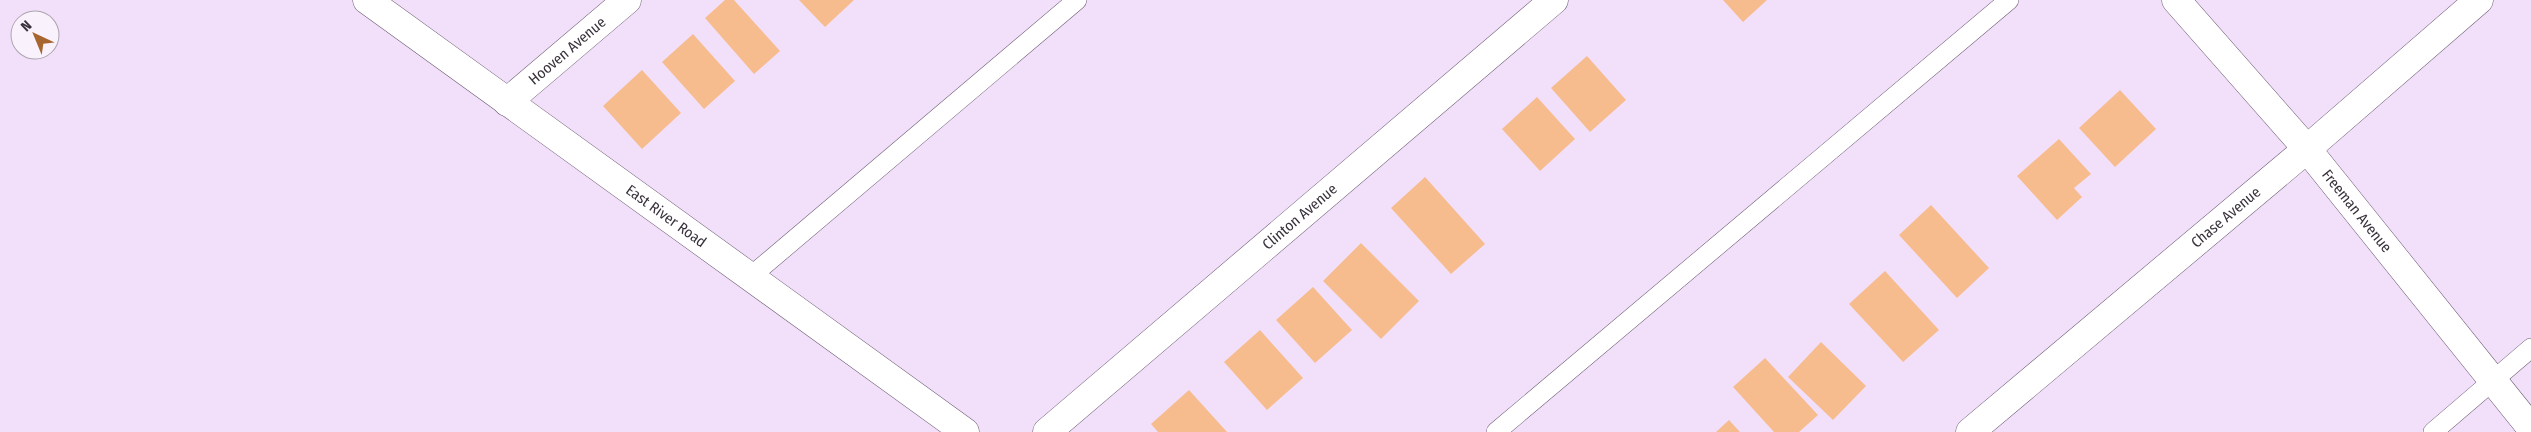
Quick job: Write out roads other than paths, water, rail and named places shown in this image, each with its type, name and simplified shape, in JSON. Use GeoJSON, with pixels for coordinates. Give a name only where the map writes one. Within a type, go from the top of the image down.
{"type":"FeatureCollection","features":[{"type":"Feature","properties":{"kind":"street","name":"East River Road"},"geometry":{"type":"LineString","coordinates":[[367,0],[965,432]]}},
{"type":"Feature","properties":{"kind":"street","name":"Hooven Avenue"},"geometry":{"type":"LineString","coordinates":[[507,102],[628,0]]}},
{"type":"Feature","properties":{"kind":"street","name":"Clinton Avenue"},"geometry":{"type":"LineString","coordinates":[[1047,432],[1554,0]]}},
{"type":"Feature","properties":{"kind":"street","name":"Freeman Avenue"},"geometry":{"type":"LineString","coordinates":[[2176,0],[2306,149],[2531,428]]}},
{"type":"Feature","properties":{"kind":"street","name":"Chase Avenue"},"geometry":{"type":"LineString","coordinates":[[1970,432],[2306,149],[2479,0]]}},
{"type":"Feature","properties":{"kind":"lane"},"geometry":{"type":"LineString","coordinates":[[750,277],[1077,0]]}},
{"type":"Feature","properties":{"kind":"lane"},"geometry":{"type":"LineString","coordinates":[[1496,432],[2009,0]]}},
{"type":"Feature","properties":{"kind":"lane"},"geometry":{"type":"LineString","coordinates":[[2433,432],[2531,348]]}}]}
